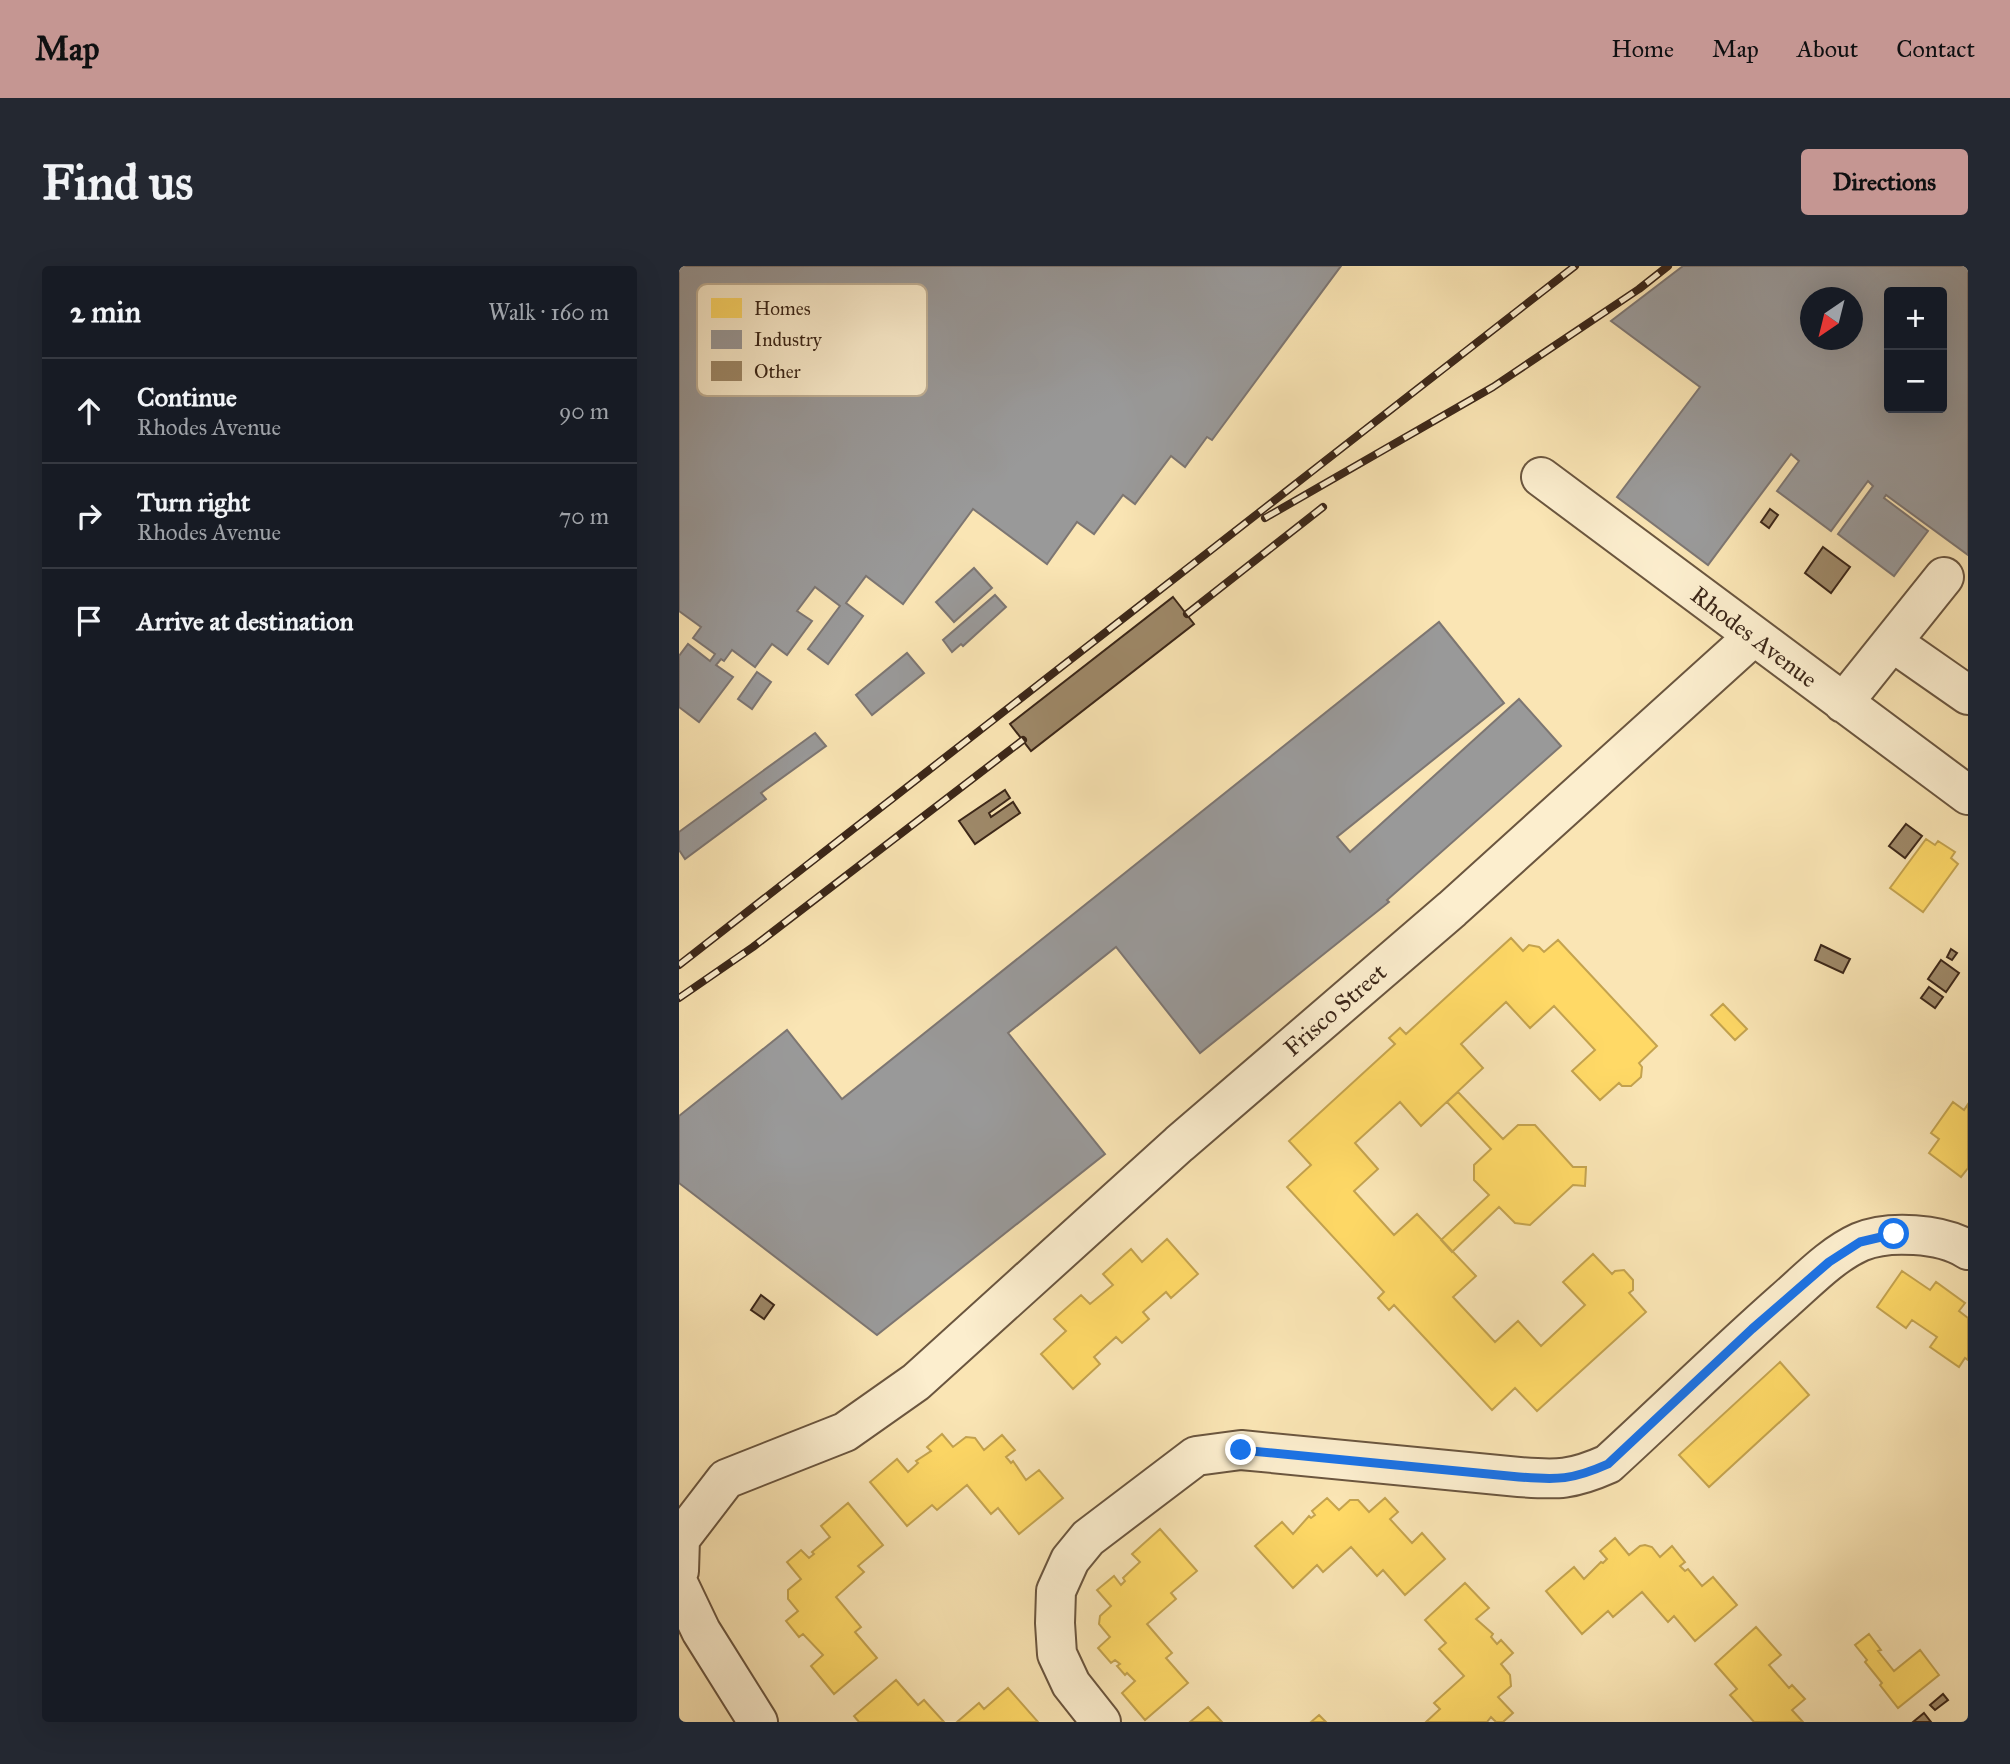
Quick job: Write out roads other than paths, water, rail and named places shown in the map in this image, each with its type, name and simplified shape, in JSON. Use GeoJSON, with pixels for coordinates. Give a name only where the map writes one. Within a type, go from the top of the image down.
{"type":"FeatureCollection","features":[{"type":"Feature","properties":{"kind":"street","name":"Rhodes Avenue"},"geometry":{"type":"LineString","coordinates":[[1541,477],[1968,795]]}},
{"type":"Feature","properties":{"kind":"street"},"geometry":{"type":"LineString","coordinates":[[1843,703],[1944,577]]}},
{"type":"Feature","properties":{"kind":"street","name":"Frisco Street"},"geometry":{"type":"LineString","coordinates":[[679,1571],[680,1539],[726,1479],[845,1432],[916,1382],[1179,1144],[1452,909],[1753,636]]}},
{"type":"Feature","properties":{"kind":"street"},"geometry":{"type":"LineString","coordinates":[[1892,642],[1968,695]]}},
{"type":"Feature","properties":{"kind":"street"},"geometry":{"type":"LineString","coordinates":[[1101,1722],[1071,1684],[1057,1654],[1056,1591],[1070,1560],[1088,1538],[1196,1456],[1241,1450],[1519,1477],[1578,1477],[1608,1464],[1752,1329],[1829,1262],[1860,1242],[1894,1234],[1928,1237],[1968,1250]]}},
{"type":"Feature","properties":{"kind":"street"},"geometry":{"type":"LineString","coordinates":[[679,1585],[701,1632],[758,1722]]}},
{"type":"Feature","properties":{"kind":"railway"},"geometry":{"type":"LineString","coordinates":[[679,965],[1575,266]]}},
{"type":"Feature","properties":{"kind":"railway"},"geometry":{"type":"LineString","coordinates":[[1265,518],[1493,387],[1639,289],[1668,266]]}},
{"type":"Feature","properties":{"kind":"railway"},"geometry":{"type":"LineString","coordinates":[[1187,614],[1323,507]]}},
{"type":"Feature","properties":{"kind":"railway"},"geometry":{"type":"LineString","coordinates":[[679,998],[753,947],[1023,740]]}}]}
